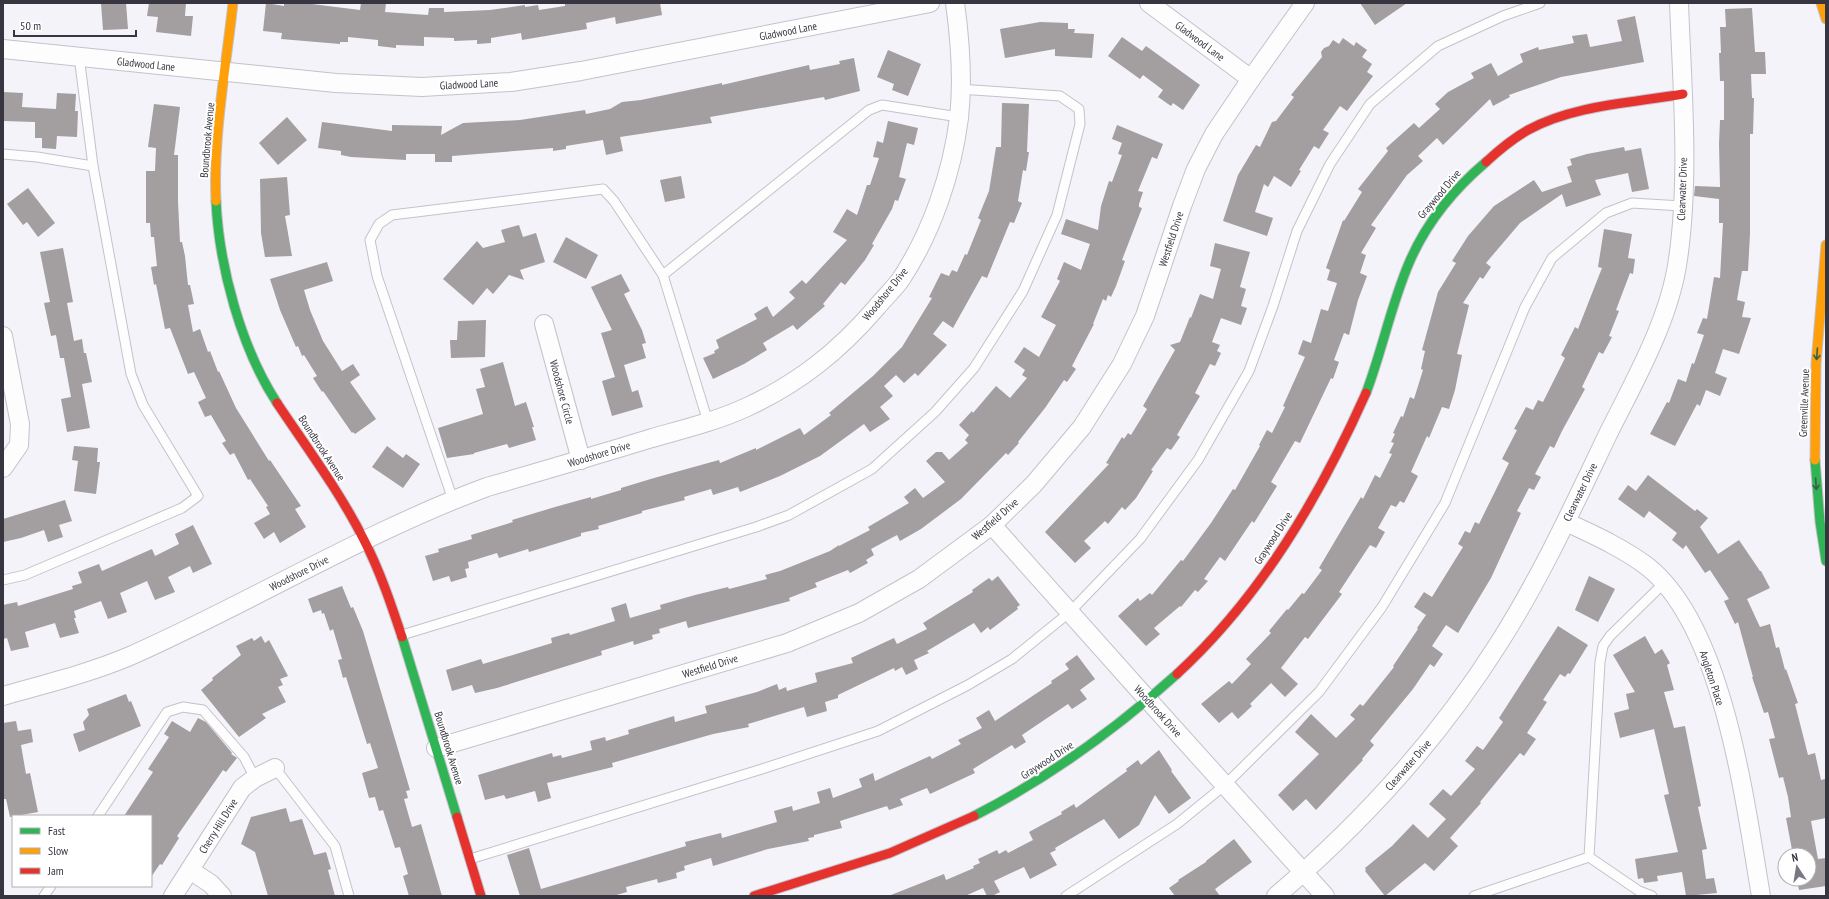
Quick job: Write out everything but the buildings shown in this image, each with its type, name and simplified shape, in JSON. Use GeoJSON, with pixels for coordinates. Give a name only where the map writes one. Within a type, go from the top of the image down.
{"type":"FeatureCollection","features":[{"type":"Feature","properties":{"kind":"street","name":"Boundbrook Avenue"},"geometry":{"type":"LineString","coordinates":[[233,3],[215,178],[217,220],[224,267],[250,351],[270,392],[330,482],[364,540],[389,596],[481,896]]}},
{"type":"Feature","properties":{"kind":"street","name":"Gladwood Lane"},"geometry":{"type":"LineString","coordinates":[[3,49],[336,83],[422,87],[511,82],[581,71],[930,3]]}},
{"type":"Feature","properties":{"kind":"street","name":"Woodshore Drive"},"geometry":{"type":"LineString","coordinates":[[3,696],[57,681],[128,656],[364,540],[453,500],[487,487],[708,422],[746,407],[791,383],[826,358],[848,339],[900,280],[914,256],[941,195],[951,158],[959,117],[959,36],[955,3]]}},
{"type":"Feature","properties":{"kind":"street","name":"Gladwood Lane"},"geometry":{"type":"LineString","coordinates":[[1149,3],[1251,78]]}},
{"type":"Feature","properties":{"kind":"street","name":"Westfield Drive"},"geometry":{"type":"LineString","coordinates":[[436,748],[787,643],[859,613],[912,582],[992,525],[1034,484],[1077,432],[1122,364],[1145,316],[1196,169],[1214,134],[1251,78],[1305,3]]}},
{"type":"Feature","properties":{"kind":"street","name":"Clearwater Drive"},"geometry":{"type":"LineString","coordinates":[[1276,896],[1304,872],[1381,796],[1419,753],[1460,700],[1499,644],[1522,606],[1566,522],[1653,342],[1668,301],[1678,260],[1684,155],[1679,3]]}},
{"type":"Feature","properties":{"kind":"street"},"geometry":{"type":"LineString","coordinates":[[1821,3],[1826,18]]}},
{"type":"Feature","properties":{"kind":"street","name":"Graywood Drive"},"geometry":{"type":"LineString","coordinates":[[754,896],[859,865],[953,827],[1027,788],[1103,738],[1149,701],[1203,648],[1256,586],[1296,526],[1332,465],[1366,391],[1409,263],[1427,226],[1451,196],[1475,170],[1507,143],[1540,124],[1574,114],[1683,94]]}},
{"type":"Feature","properties":{"kind":"street","name":"Greenville Avenue"},"geometry":{"type":"LineString","coordinates":[[1826,245],[1815,389],[1814,450],[1818,503],[1826,561]]}},
{"type":"Feature","properties":{"kind":"street","name":"Woodshore Circle"},"geometry":{"type":"LineString","coordinates":[[544,324],[581,460]]}},
{"type":"Feature","properties":{"kind":"street"},"geometry":{"type":"LineString","coordinates":[[3,336],[6,362],[20,424],[19,445],[3,468]]}},
{"type":"Feature","properties":{"kind":"street","name":"Angleton Place"},"geometry":{"type":"LineString","coordinates":[[1566,522],[1624,550],[1648,568],[1664,583],[1679,602],[1693,626],[1704,650],[1718,692],[1731,740],[1744,794],[1761,896]]}},
{"type":"Feature","properties":{"kind":"street","name":"Woodbrook Drive"},"geometry":{"type":"LineString","coordinates":[[992,525],[1325,896]]}},
{"type":"Feature","properties":{"kind":"street","name":"Cherry Hill Drive"},"geometry":{"type":"LineString","coordinates":[[173,896],[242,788],[255,778],[275,768]]}},
{"type":"Feature","properties":{"kind":"street"},"geometry":{"type":"LineString","coordinates":[[190,870],[211,884],[222,896]]}},
{"type":"Feature","properties":{"kind":"lane"},"geometry":{"type":"LineString","coordinates":[[470,859],[762,769],[878,731],[968,685],[1012,658],[1070,612],[1140,539],[1198,460],[1249,371],[1273,306],[1297,231],[1330,164],[1370,104],[1438,46],[1502,16],[1540,3]]}},
{"type":"Feature","properties":{"kind":"lane"},"geometry":{"type":"LineString","coordinates":[[3,580],[25,575],[182,508],[198,496],[142,405],[131,374],[93,166],[79,56]]}},
{"type":"Feature","properties":{"kind":"lane"},"geometry":{"type":"LineString","coordinates":[[402,635],[756,528],[789,515],[872,469],[935,412],[974,368],[1023,291],[1057,215],[1080,124],[1079,109],[1060,96],[959,89]]}},
{"type":"Feature","properties":{"kind":"lane"},"geometry":{"type":"LineString","coordinates":[[663,275],[869,110],[882,105],[959,117]]}},
{"type":"Feature","properties":{"kind":"lane"},"geometry":{"type":"LineString","coordinates":[[3,154],[37,157],[93,166]]}},
{"type":"Feature","properties":{"kind":"lane"},"geometry":{"type":"LineString","coordinates":[[453,500],[377,276],[370,240],[379,224],[392,215],[603,189],[614,201],[663,275],[708,422]]}},
{"type":"Feature","properties":{"kind":"lane"},"geometry":{"type":"LineString","coordinates":[[1066,896],[1177,824],[1225,785],[1319,692],[1382,607],[1445,503],[1525,307],[1552,258],[1606,213],[1632,203],[1682,206]]}},
{"type":"Feature","properties":{"kind":"lane"},"geometry":{"type":"LineString","coordinates":[[1589,857],[1600,662],[1604,646],[1610,636],[1664,583]]}},
{"type":"Feature","properties":{"kind":"lane"},"geometry":{"type":"LineString","coordinates":[[99,815],[168,712],[183,707],[202,710],[244,757],[255,778]]}},
{"type":"Feature","properties":{"kind":"lane"},"geometry":{"type":"LineString","coordinates":[[275,768],[335,846],[349,896]]}},
{"type":"Feature","properties":{"kind":"lane"},"geometry":{"type":"LineString","coordinates":[[1474,896],[1589,857]]}},
{"type":"Feature","properties":{"kind":"lane"},"geometry":{"type":"LineString","coordinates":[[1589,857],[1639,891],[1652,896]]}},
{"type":"Feature","properties":{"kind":"lane"},"geometry":{"type":"LineString","coordinates":[[44,896],[50,887]]}},
{"type":"Feature","properties":{"kind":"traffic: fast"},"geometry":{"type":"LineString","coordinates":[[1366,393],[1397,295],[1416,248],[1432,221],[1442,208],[1462,184],[1486,162]]}},
{"type":"Feature","properties":{"kind":"traffic: fast"},"geometry":{"type":"LineString","coordinates":[[216,201],[222,252],[234,306],[253,357],[264,381],[277,403]]}},
{"type":"Feature","properties":{"kind":"traffic: fast"},"geometry":{"type":"LineString","coordinates":[[1815,460],[1820,522],[1826,561]]}},
{"type":"Feature","properties":{"kind":"traffic: fast"},"geometry":{"type":"LineString","coordinates":[[402,637],[457,817]]}},
{"type":"Feature","properties":{"kind":"traffic: fast"},"geometry":{"type":"LineString","coordinates":[[974,816],[1029,785],[1080,752],[1129,715],[1177,674]]}},
{"type":"Feature","properties":{"kind":"traffic: slow"},"geometry":{"type":"LineString","coordinates":[[216,201],[216,151],[218,126],[233,3]]}},
{"type":"Feature","properties":{"kind":"traffic: slow"},"geometry":{"type":"LineString","coordinates":[[1821,3],[1826,19]]}},
{"type":"Feature","properties":{"kind":"traffic: slow"},"geometry":{"type":"LineString","coordinates":[[1815,460],[1816,364],[1826,245]]}},
{"type":"Feature","properties":{"kind":"traffic: jam"},"geometry":{"type":"LineString","coordinates":[[1486,162],[1522,133],[1564,115],[1604,106],[1683,94]]}},
{"type":"Feature","properties":{"kind":"traffic: jam"},"geometry":{"type":"LineString","coordinates":[[1177,674],[1236,612],[1286,543],[1329,470],[1366,393]]}},
{"type":"Feature","properties":{"kind":"traffic: jam"},"geometry":{"type":"LineString","coordinates":[[277,403],[323,470],[355,522],[380,576],[402,637]]}},
{"type":"Feature","properties":{"kind":"traffic: jam"},"geometry":{"type":"LineString","coordinates":[[754,896],[890,853],[974,816]]}},
{"type":"Feature","properties":{"kind":"traffic: jam"},"geometry":{"type":"LineString","coordinates":[[457,817],[481,896]]}}]}
